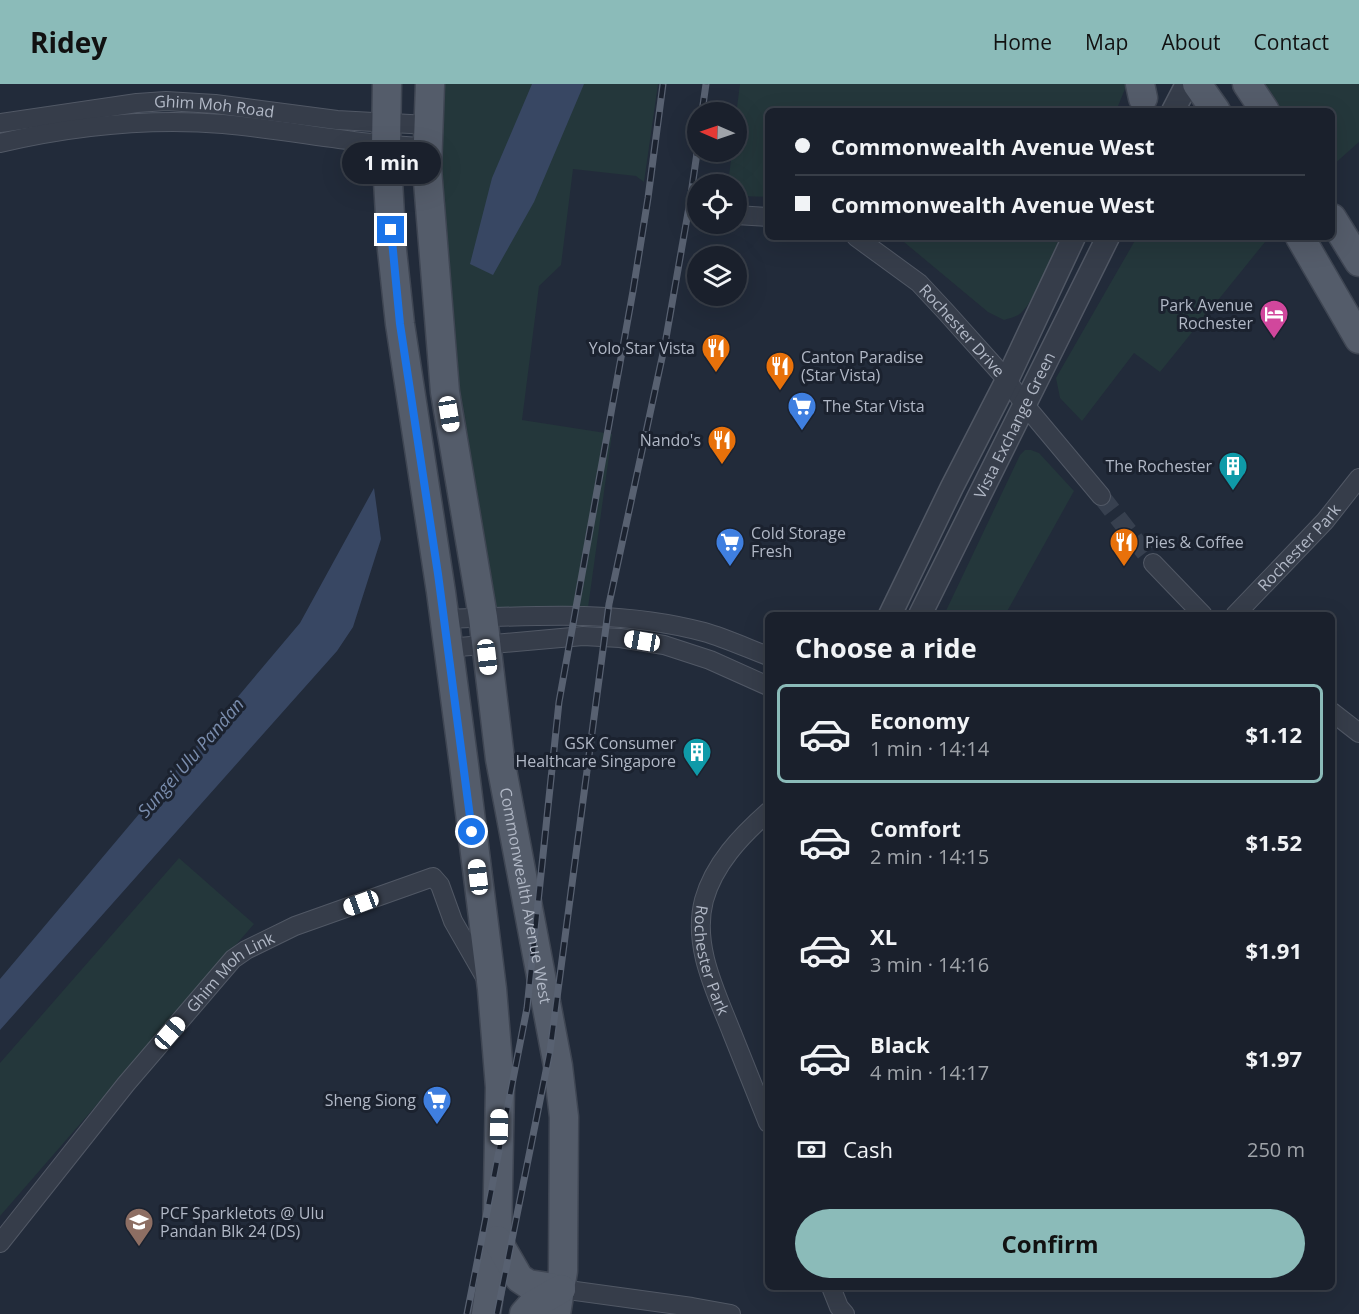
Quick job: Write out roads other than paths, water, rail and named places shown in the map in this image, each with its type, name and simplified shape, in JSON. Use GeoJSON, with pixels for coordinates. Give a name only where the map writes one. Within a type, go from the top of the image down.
{"type":"FeatureCollection","features":[{"type":"Feature","properties":{"kind":"main road"},"geometry":{"type":"LineString","coordinates":[[387,84],[386,135],[392,250],[400,324],[448,648],[492,989],[500,1087],[497,1240],[486,1314]]}},
{"type":"Feature","properties":{"kind":"main road","name":"Commonwealth Avenue West"},"geometry":{"type":"LineString","coordinates":[[430,84],[427,136],[432,255],[445,392],[484,631],[500,759],[558,1066],[564,1117],[564,1210],[559,1301]]}},
{"type":"Feature","properties":{"kind":"main road"},"geometry":{"type":"LineString","coordinates":[[1197,84],[1214,108]]}},
{"type":"Feature","properties":{"kind":"main road"},"geometry":{"type":"LineString","coordinates":[[1247,84],[1263,108]]}},
{"type":"Feature","properties":{"kind":"main road"},"geometry":{"type":"LineString","coordinates":[[1335,223],[1359,262]]}},
{"type":"Feature","properties":{"kind":"main road"},"geometry":{"type":"LineString","coordinates":[[1302,240],[1359,339]]}},
{"type":"Feature","properties":{"kind":"main road"},"geometry":{"type":"LineString","coordinates":[[497,1240],[519,1278],[559,1301]]}},
{"type":"Feature","properties":{"kind":"main road"},"geometry":{"type":"LineString","coordinates":[[524,1314],[531,1306],[559,1301]]}},
{"type":"Feature","properties":{"kind":"street"},"geometry":{"type":"LineString","coordinates":[[1175,108],[1187,84]]}},
{"type":"Feature","properties":{"kind":"street","name":"Ghim Moh Road"},"geometry":{"type":"LineString","coordinates":[[0,123],[128,104],[166,101],[214,104],[301,117],[386,135]]}},
{"type":"Feature","properties":{"kind":"street","name":"Ghim Moh Road"},"geometry":{"type":"LineString","coordinates":[[0,143],[59,131],[138,122],[224,124],[427,136]]}},
{"type":"Feature","properties":{"kind":"street"},"geometry":{"type":"LineString","coordinates":[[747,216],[765,217]]}},
{"type":"Feature","properties":{"kind":"street","name":"Rochester Drive"},"geometry":{"type":"LineString","coordinates":[[860,240],[919,283],[1007,380],[1024,404],[1101,496]]}},
{"type":"Feature","properties":{"kind":"street","name":"Vista Exchange Green"},"geometry":{"type":"LineString","coordinates":[[892,612],[952,487],[1007,380],[1073,240]]}},
{"type":"Feature","properties":{"kind":"street","name":"Vista Exchange Green"},"geometry":{"type":"LineString","coordinates":[[921,612],[1106,240]]}},
{"type":"Feature","properties":{"kind":"street","name":"Rochester Park"},"geometry":{"type":"LineString","coordinates":[[1239,612],[1325,521],[1359,478]]}},
{"type":"Feature","properties":{"kind":"street"},"geometry":{"type":"LineString","coordinates":[[1153,563],[1200,612]]}},
{"type":"Feature","properties":{"kind":"street"},"geometry":{"type":"LineString","coordinates":[[448,648],[484,631],[587,615],[623,617],[706,632],[765,655]]}},
{"type":"Feature","properties":{"kind":"street"},"geometry":{"type":"LineString","coordinates":[[444,619],[484,631],[620,638],[664,645],[700,657],[765,685]]}},
{"type":"Feature","properties":{"kind":"street"},"geometry":{"type":"LineString","coordinates":[[1335,714],[1359,733]]}},
{"type":"Feature","properties":{"kind":"street","name":"Rochester Park"},"geometry":{"type":"LineString","coordinates":[[765,815],[741,836],[710,883],[704,902],[701,930],[706,967],[765,1115]]}},
{"type":"Feature","properties":{"kind":"street","name":"Ghim Moh Link"},"geometry":{"type":"LineString","coordinates":[[0,1243],[126,1084],[233,959],[246,950],[295,926],[428,878],[435,878],[440,885],[453,921],[492,989]]}},
{"type":"Feature","properties":{"kind":"street"},"geometry":{"type":"LineString","coordinates":[[832,1290],[839,1307],[845,1314]]}},
{"type":"Feature","properties":{"kind":"street"},"geometry":{"type":"LineString","coordinates":[[559,1301],[731,1314]]}},
{"type":"Feature","properties":{"kind":"water"},"geometry":{"type":"Polygon","coordinates":[[[532,84],[584,84],[534,202],[493,275],[470,264],[492,178],[532,84]]]}},
{"type":"Feature","properties":{"kind":"water","name":"Sungei Ulu Pandan"},"geometry":{"type":"Polygon","coordinates":[[[374,488],[381,539],[353,627],[337,651],[0,1030],[0,979],[300,623],[374,488]]]}},
{"type":"Feature","properties":{"kind":"tunnel"},"geometry":{"type":"LineString","coordinates":[[1101,496],[1153,563]]}},
{"type":"Feature","properties":{"kind":"railway"},"geometry":{"type":"LineString","coordinates":[[467,1314],[527,1008],[559,702],[633,291],[663,84]]}},
{"type":"Feature","properties":{"kind":"railway"},"geometry":{"type":"LineString","coordinates":[[703,102],[706,84]]}},
{"type":"Feature","properties":{"kind":"railway"},"geometry":{"type":"LineString","coordinates":[[497,1314],[550,1051],[609,604],[665,344],[696,162]]}},
{"type":"Feature","properties":{"kind":"place","name":"Park Avenue Rochester"},"geometry":{"type":"Point","coordinates":[1274,340]}},
{"type":"Feature","properties":{"kind":"place","name":"Yolo Star Vista"},"geometry":{"type":"Point","coordinates":[716,374]}},
{"type":"Feature","properties":{"kind":"place","name":"Canton Paradise (Star Vista)"},"geometry":{"type":"Point","coordinates":[780,392]}},
{"type":"Feature","properties":{"kind":"place","name":"The Star Vista"},"geometry":{"type":"Point","coordinates":[802,432]}},
{"type":"Feature","properties":{"kind":"place","name":"Nando's"},"geometry":{"type":"Point","coordinates":[722,466]}},
{"type":"Feature","properties":{"kind":"place","name":"The Rochester"},"geometry":{"type":"Point","coordinates":[1233,492]}},
{"type":"Feature","properties":{"kind":"place","name":"Cold Storage Fresh"},"geometry":{"type":"Point","coordinates":[730,568]}},
{"type":"Feature","properties":{"kind":"place","name":"Pies & Coffee"},"geometry":{"type":"Point","coordinates":[1124,568]}},
{"type":"Feature","properties":{"kind":"place","name":"GSK Consumer Healthcare Singapore"},"geometry":{"type":"Point","coordinates":[697,778]}},
{"type":"Feature","properties":{"kind":"place","name":"Sheng Siong"},"geometry":{"type":"Point","coordinates":[437,1126]}},
{"type":"Feature","properties":{"kind":"place","name":"PCF Sparkletots @ Ulu Pandan Blk 24 (DS)"},"geometry":{"type":"Point","coordinates":[139,1248]}}]}
